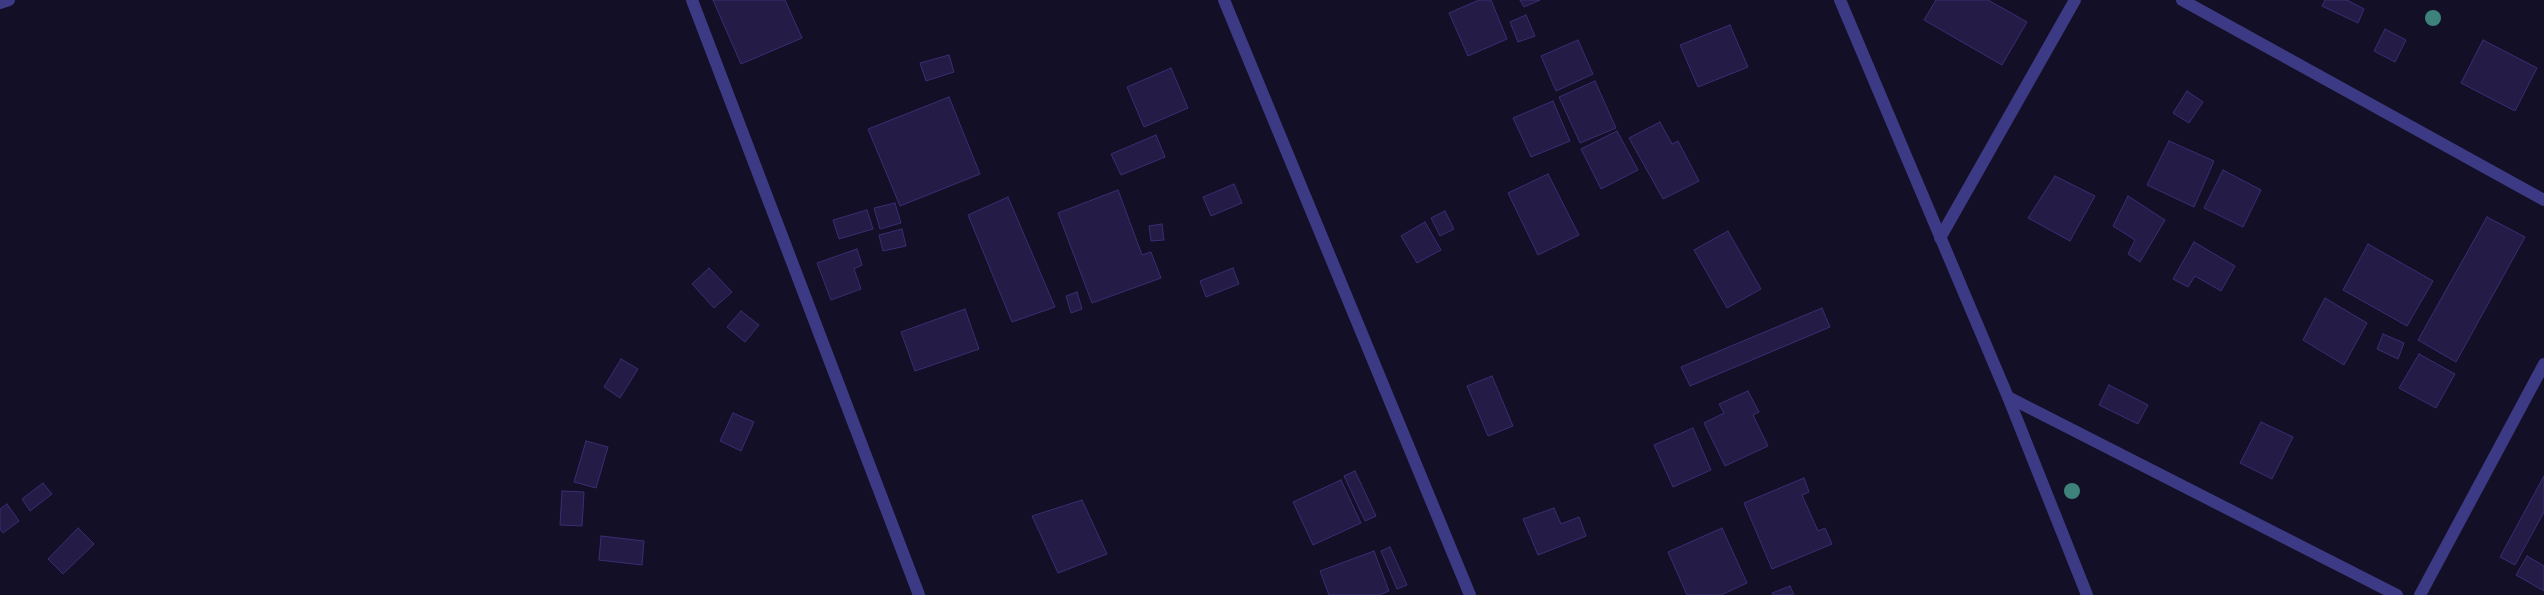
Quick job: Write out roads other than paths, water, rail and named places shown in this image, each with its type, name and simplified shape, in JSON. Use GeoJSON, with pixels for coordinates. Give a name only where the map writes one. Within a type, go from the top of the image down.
{"type":"FeatureCollection","features":[{"type":"Feature","properties":{"kind":"street"},"geometry":{"type":"LineString","coordinates":[[0,3],[9,0]]}},
{"type":"Feature","properties":{"kind":"street"},"geometry":{"type":"LineString","coordinates":[[692,0],[919,595]]}},
{"type":"Feature","properties":{"kind":"street"},"geometry":{"type":"LineString","coordinates":[[1224,0],[1470,595]]}},
{"type":"Feature","properties":{"kind":"street"},"geometry":{"type":"LineString","coordinates":[[1840,0],[2008,397],[2087,595]]}},
{"type":"Feature","properties":{"kind":"street"},"geometry":{"type":"LineString","coordinates":[[1940,238],[2075,0]]}},
{"type":"Feature","properties":{"kind":"street"},"geometry":{"type":"LineString","coordinates":[[2182,0],[2544,200]]}},
{"type":"Feature","properties":{"kind":"street"},"geometry":{"type":"LineString","coordinates":[[2420,595],[2544,364]]}},
{"type":"Feature","properties":{"kind":"street"},"geometry":{"type":"LineString","coordinates":[[2008,397],[2397,595]]}}]}
